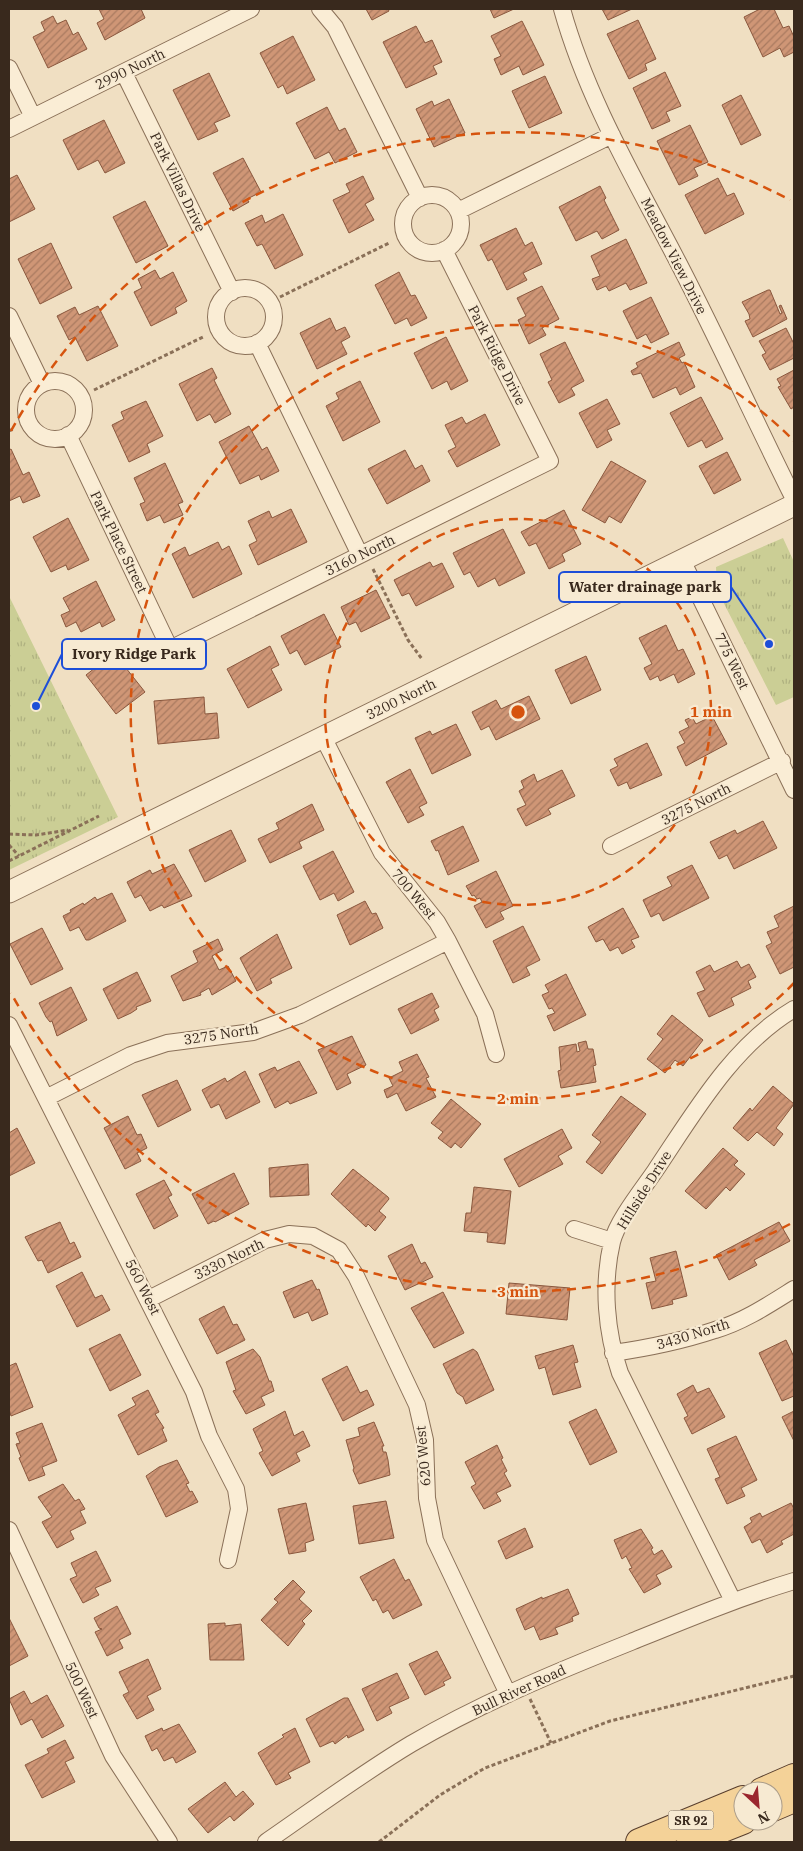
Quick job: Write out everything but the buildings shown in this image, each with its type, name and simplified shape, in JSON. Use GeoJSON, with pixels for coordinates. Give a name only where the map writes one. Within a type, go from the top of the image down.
{"type":"FeatureCollection","features":[{"type":"Feature","properties":{"kind":"main road","name":"SR 92"},"geometry":{"type":"LineString","coordinates":[[639,1842],[733,1803]]}},
{"type":"Feature","properties":{"kind":"main road","name":"SR 92"},"geometry":{"type":"LineString","coordinates":[[690,1842],[733,1825]]}},
{"type":"Feature","properties":{"kind":"street","name":"2990 North"},"geometry":{"type":"LineString","coordinates":[[9,129],[251,9]]}},
{"type":"Feature","properties":{"kind":"street"},"geometry":{"type":"LineString","coordinates":[[320,9],[335,27],[420,198]]}},
{"type":"Feature","properties":{"kind":"street","name":"Meadow View Drive"},"geometry":{"type":"LineString","coordinates":[[562,9],[572,45],[612,135],[691,287],[794,499]]}},
{"type":"Feature","properties":{"kind":"street"},"geometry":{"type":"LineString","coordinates":[[9,68],[33,117]]}},
{"type":"Feature","properties":{"kind":"street","name":"Park Villas Drive"},"geometry":{"type":"LineString","coordinates":[[124,73],[232,292]]}},
{"type":"Feature","properties":{"kind":"street"},"geometry":{"type":"LineString","coordinates":[[458,211],[612,135]]}},
{"type":"Feature","properties":{"kind":"street"},"geometry":{"type":"LineString","coordinates":[[438,195],[446,198],[458,211],[461,218],[460,233],[456,240],[444,250],[428,252],[414,246],[408,239],[404,224],[405,216],[408,208],[420,198],[438,195]]}},
{"type":"Feature","properties":{"kind":"street","name":"Park Ridge Drive"},"geometry":{"type":"LineString","coordinates":[[444,250],[550,461]]}},
{"type":"Feature","properties":{"kind":"street"},"geometry":{"type":"LineString","coordinates":[[240,289],[256,291],[263,295],[272,308],[273,325],[264,339],[257,343],[242,346],[223,336],[219,330],[216,315],[221,302],[232,292],[240,289]]}},
{"type":"Feature","properties":{"kind":"street"},"geometry":{"type":"LineString","coordinates":[[9,316],[42,384]]}},
{"type":"Feature","properties":{"kind":"street"},"geometry":{"type":"LineString","coordinates":[[257,343],[360,555]]}},
{"type":"Feature","properties":{"kind":"street"},"geometry":{"type":"LineString","coordinates":[[58,381],[73,387],[79,393],[84,408],[83,416],[75,430],[68,435],[48,438],[36,431],[28,420],[28,399],[42,384],[58,381]]}},
{"type":"Feature","properties":{"kind":"street","name":"Park Place Street"},"geometry":{"type":"LineString","coordinates":[[68,435],[170,649]]}},
{"type":"Feature","properties":{"kind":"street","name":"3160 North"},"geometry":{"type":"LineString","coordinates":[[170,649],[550,461]]}},
{"type":"Feature","properties":{"kind":"street","name":"3200 North"},"geometry":{"type":"LineString","coordinates":[[9,892],[794,505]]}},
{"type":"Feature","properties":{"kind":"street","name":"775 West"},"geometry":{"type":"LineString","coordinates":[[682,560],[782,761],[794,790]]}},
{"type":"Feature","properties":{"kind":"street","name":"700 West"},"geometry":{"type":"LineString","coordinates":[[323,737],[382,853],[438,922],[485,1014],[496,1054]]}},
{"type":"Feature","properties":{"kind":"street","name":"3275 North"},"geometry":{"type":"LineString","coordinates":[[611,846],[782,761]]}},
{"type":"Feature","properties":{"kind":"street","name":"3275 North"},"geometry":{"type":"LineString","coordinates":[[46,1098],[131,1055],[167,1043],[253,1032],[300,1015],[448,941]]}},
{"type":"Feature","properties":{"kind":"street","name":"Hillside Drive"},"geometry":{"type":"LineString","coordinates":[[733,1601],[620,1373],[613,1353],[607,1313],[612,1241],[636,1198],[701,1103],[734,1061],[780,1017],[794,1008]]}},
{"type":"Feature","properties":{"kind":"street","name":"560 West"},"geometry":{"type":"LineString","coordinates":[[9,1025],[149,1299],[194,1392],[209,1436],[236,1489],[238,1509],[228,1560]]}},
{"type":"Feature","properties":{"kind":"street"},"geometry":{"type":"LineString","coordinates":[[574,1229],[612,1241]]}},
{"type":"Feature","properties":{"kind":"street","name":"3330 North"},"geometry":{"type":"LineString","coordinates":[[149,1299],[265,1240],[289,1234],[313,1236]]}},
{"type":"Feature","properties":{"kind":"street","name":"620 West"},"geometry":{"type":"LineString","coordinates":[[313,1236],[339,1250],[356,1276],[417,1405],[425,1440],[427,1498],[435,1540],[508,1694]]}},
{"type":"Feature","properties":{"kind":"street","name":"3430 North"},"geometry":{"type":"LineString","coordinates":[[613,1353],[652,1347],[717,1330],[763,1308],[794,1289]]}},
{"type":"Feature","properties":{"kind":"street","name":"500 West"},"geometry":{"type":"LineString","coordinates":[[9,1530],[114,1756],[169,1842]]}},
{"type":"Feature","properties":{"kind":"street","name":"Bull River Road"},"geometry":{"type":"LineString","coordinates":[[266,1842],[362,1775],[411,1744],[508,1694],[733,1601],[794,1581]]}},
{"type":"Feature","properties":{"kind":"path"},"geometry":{"type":"LineString","coordinates":[[280,297],[389,244]]}},
{"type":"Feature","properties":{"kind":"path"},"geometry":{"type":"LineString","coordinates":[[94,390],[203,337]]}},
{"type":"Feature","properties":{"kind":"path"},"geometry":{"type":"LineString","coordinates":[[9,431],[13,429]]}},
{"type":"Feature","properties":{"kind":"path"},"geometry":{"type":"LineString","coordinates":[[373,568],[408,640],[422,659]]}},
{"type":"Feature","properties":{"kind":"path"},"geometry":{"type":"LineString","coordinates":[[9,860],[100,816]]}},
{"type":"Feature","properties":{"kind":"path"},"geometry":{"type":"LineString","coordinates":[[9,834],[36,835],[72,830]]}},
{"type":"Feature","properties":{"kind":"path"},"geometry":{"type":"LineString","coordinates":[[9,845],[19,856]]}},
{"type":"Feature","properties":{"kind":"path"},"geometry":{"type":"LineString","coordinates":[[379,1842],[440,1795],[485,1768],[610,1721],[794,1676]]}},
{"type":"Feature","properties":{"kind":"path"},"geometry":{"type":"LineString","coordinates":[[528,1694],[551,1744]]}},
{"type":"Feature","properties":{"kind":"green space"},"geometry":{"type":"Polygon","coordinates":[[[783,538],[794,562],[794,697],[776,705],[717,590],[716,567],[783,538]]]}},
{"type":"Feature","properties":{"kind":"green space"},"geometry":{"type":"Polygon","coordinates":[[[9,596],[118,817],[9,870],[9,596]]]}},
{"type":"Feature","properties":{"kind":"place","name":"Water drainage park"},"geometry":{"type":"Point","coordinates":[769,644]}},
{"type":"Feature","properties":{"kind":"place","name":"Ivory Ridge Park"},"geometry":{"type":"Point","coordinates":[36,706]}}]}
